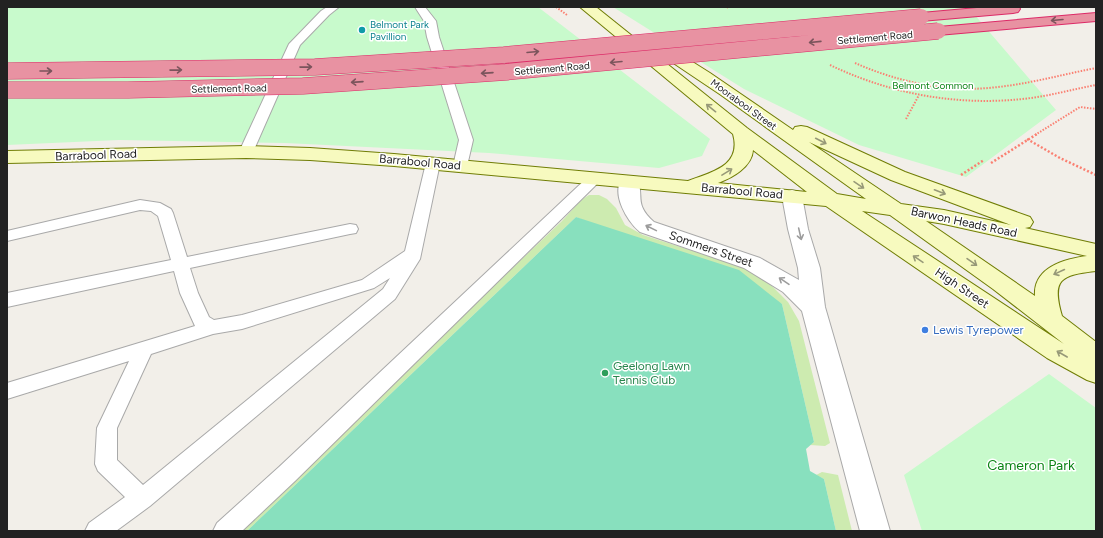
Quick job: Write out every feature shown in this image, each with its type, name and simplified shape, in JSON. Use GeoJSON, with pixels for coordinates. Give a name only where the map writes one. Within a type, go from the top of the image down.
{"type":"FeatureCollection","features":[{"type":"Feature","properties":{"kind":"highway","name":"Settlement Road"},"geometry":{"type":"LineString","coordinates":[[7,71],[315,67],[504,55],[1030,7]]}},
{"type":"Feature","properties":{"kind":"highway","name":"Settlement Road"},"geometry":{"type":"LineString","coordinates":[[7,90],[128,90],[303,86],[506,72],[1096,17]]}},
{"type":"Feature","properties":{"kind":"street","name":"Moorabool Street"},"geometry":{"type":"LineString","coordinates":[[587,7],[741,132],[831,200]]}},
{"type":"Feature","properties":{"kind":"street","name":"Moorabool Street"},"geometry":{"type":"LineString","coordinates":[[590,7],[615,20],[706,76],[893,208]]}},
{"type":"Feature","properties":{"kind":"street"},"geometry":{"type":"LineString","coordinates":[[736,98],[831,146],[898,176],[991,211],[1096,245]]}},
{"type":"Feature","properties":{"kind":"street"},"geometry":{"type":"LineString","coordinates":[[691,187],[715,178],[738,163],[745,152],[746,146],[741,132]]}},
{"type":"Feature","properties":{"kind":"street","name":"Barrabool Road"},"geometry":{"type":"LineString","coordinates":[[7,158],[246,152],[353,156],[831,200]]}},
{"type":"Feature","properties":{"kind":"street","name":"Sommers Street"},"geometry":{"type":"LineString","coordinates":[[629,182],[631,209],[636,217],[647,227],[752,263],[800,293],[813,307]]}},
{"type":"Feature","properties":{"kind":"street","name":"Sommers Street"},"geometry":{"type":"LineString","coordinates":[[792,196],[798,229],[809,268],[813,307],[875,531]]}},
{"type":"Feature","properties":{"kind":"street","name":"Barwon Heads Road"},"geometry":{"type":"LineString","coordinates":[[831,200],[893,208],[966,222],[1096,251]]}},
{"type":"Feature","properties":{"kind":"street","name":"High Street"},"geometry":{"type":"LineString","coordinates":[[831,200],[1056,350],[1096,373]]}},
{"type":"Feature","properties":{"kind":"street"},"geometry":{"type":"LineString","coordinates":[[893,208],[1000,281],[1051,319],[1096,356]]}},
{"type":"Feature","properties":{"kind":"street"},"geometry":{"type":"LineString","coordinates":[[1051,319],[1046,294],[1048,279],[1062,270],[1096,263]]}},
{"type":"Feature","properties":{"kind":"lane"},"geometry":{"type":"LineString","coordinates":[[246,152],[295,44],[334,7]]}},
{"type":"Feature","properties":{"kind":"lane"},"geometry":{"type":"LineString","coordinates":[[420,7],[430,21],[433,37],[466,140],[460,166]]}},
{"type":"Feature","properties":{"kind":"lane"},"geometry":{"type":"LineString","coordinates":[[96,531],[160,485],[389,294],[412,259],[433,164]]}},
{"type":"Feature","properties":{"kind":"lane"},"geometry":{"type":"LineString","coordinates":[[225,531],[293,468],[594,179]]}},
{"type":"Feature","properties":{"kind":"lane"},"geometry":{"type":"LineString","coordinates":[[7,236],[118,209],[140,205],[155,206],[165,213],[189,293],[202,322],[214,327]]}},
{"type":"Feature","properties":{"kind":"lane"},"geometry":{"type":"LineString","coordinates":[[7,300],[350,229]]}},
{"type":"Feature","properties":{"kind":"lane"},"geometry":{"type":"LineString","coordinates":[[7,391],[214,327],[242,322],[368,284],[397,266],[414,250]]}},
{"type":"Feature","properties":{"kind":"lane"},"geometry":{"type":"LineString","coordinates":[[142,499],[106,464],[107,428],[144,349]]}},
{"type":"Feature","properties":{"kind":"path"},"geometry":{"type":"LineString","coordinates":[[850,61],[884,74],[904,79],[972,89],[1002,86],[1096,68]]}},
{"type":"Feature","properties":{"kind":"path"},"geometry":{"type":"LineString","coordinates":[[827,64],[874,84],[894,90],[956,101],[1005,101],[1032,98],[1096,85]]}},
{"type":"Feature","properties":{"kind":"path"},"geometry":{"type":"LineString","coordinates":[[906,119],[919,95]]}},
{"type":"Feature","properties":{"kind":"path"},"geometry":{"type":"LineString","coordinates":[[991,163],[1080,107],[1096,109]]}},
{"type":"Feature","properties":{"kind":"path"},"geometry":{"type":"LineString","coordinates":[[1027,139],[1060,158],[1096,175]]}},
{"type":"Feature","properties":{"kind":"path"},"geometry":{"type":"LineString","coordinates":[[956,178],[984,160]]}},
{"type":"Feature","properties":{"kind":"green space"},"geometry":{"type":"Polygon","coordinates":[[[7,7],[538,7],[710,139],[702,156],[659,168],[489,153],[285,143],[119,140],[7,145],[7,7]]]}},
{"type":"Feature","properties":{"kind":"green space","name":"Belmont Common"},"geometry":{"type":"Polygon","coordinates":[[[613,7],[968,7],[1056,110],[966,177],[859,145],[744,89],[613,7]]]}},
{"type":"Feature","properties":{"kind":"green space"},"geometry":{"type":"Polygon","coordinates":[[[589,195],[599,195],[607,199],[616,208],[625,225],[643,235],[740,266],[757,274],[788,302],[799,321],[830,443],[825,446],[810,445],[814,442],[782,304],[576,217],[247,531],[235,531],[562,221],[578,203],[589,195]]]}},
{"type":"Feature","properties":{"kind":"green space","name":"Geelong Lawn Tennis Club"},"geometry":{"type":"Polygon","coordinates":[[[576,217],[739,270],[782,304],[814,442],[806,449],[810,471],[824,479],[836,531],[247,531],[576,217]]]}},
{"type":"Feature","properties":{"kind":"green space","name":"Cameron Park"},"geometry":{"type":"Polygon","coordinates":[[[1049,374],[1096,408],[1096,531],[922,531],[904,475],[1049,374]]]}},
{"type":"Feature","properties":{"kind":"green space"},"geometry":{"type":"Polygon","coordinates":[[[822,472],[838,475],[852,531],[836,531],[824,479],[816,475],[822,472]]]}},
{"type":"Feature","properties":{"kind":"place","name":"Belmont Park Pavillion"},"geometry":{"type":"Point","coordinates":[362,30]}},
{"type":"Feature","properties":{"kind":"place","name":"Lewis Tyrepower"},"geometry":{"type":"Point","coordinates":[925,330]}},
{"type":"Feature","properties":{"kind":"place","name":"Geelong Lawn Tennis Club"},"geometry":{"type":"Point","coordinates":[605,373]}}]}
